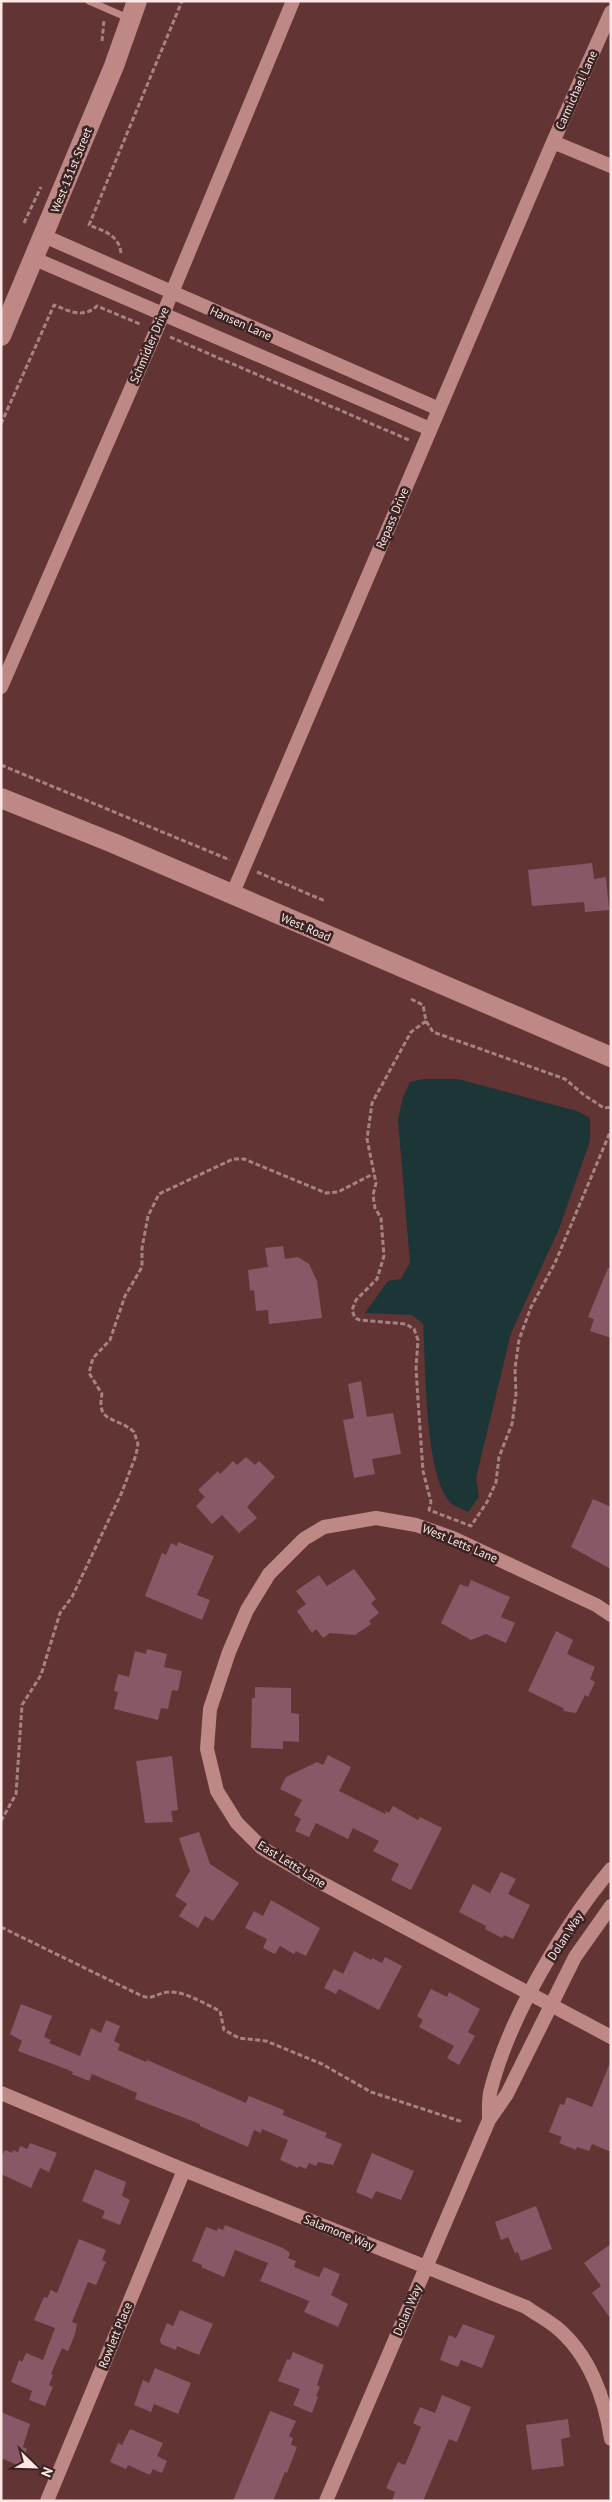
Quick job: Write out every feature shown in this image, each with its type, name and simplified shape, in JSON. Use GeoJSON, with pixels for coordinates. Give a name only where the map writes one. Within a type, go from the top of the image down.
{"type":"FeatureCollection","features":[{"type":"Feature","properties":{"kind":"street","name":"Schmidler Drive"},"geometry":{"type":"LineString","coordinates":[[1,687],[172,292],[293,1]]}},
{"type":"Feature","properties":{"kind":"street","name":"West 131st Street"},"geometry":{"type":"LineString","coordinates":[[1,336],[114,66],[134,10]]}},
{"type":"Feature","properties":{"kind":"street","name":"Carmichael Lane"},"geometry":{"type":"LineString","coordinates":[[553,142],[611,12]]}},
{"type":"Feature","properties":{"kind":"street"},"geometry":{"type":"LineString","coordinates":[[553,142],[611,166]]}},
{"type":"Feature","properties":{"kind":"street","name":"Repass Drive"},"geometry":{"type":"LineString","coordinates":[[232,895],[553,142]]}},
{"type":"Feature","properties":{"kind":"street","name":"Hansen Lane"},"geometry":{"type":"LineString","coordinates":[[44,236],[439,409]]}},
{"type":"Feature","properties":{"kind":"street","name":"Hansen Lane"},"geometry":{"type":"LineString","coordinates":[[34,259],[430,429]]}},
{"type":"Feature","properties":{"kind":"street","name":"West Road"},"geometry":{"type":"LineString","coordinates":[[1,798],[611,1058]]}},
{"type":"Feature","properties":{"kind":"street","name":"West Letts Lane"},"geometry":{"type":"LineString","coordinates":[[247,1610],[269,1574],[304,1539],[324,1527],[376,1518],[416,1525],[453,1538],[596,1605],[611,1614]]}},
{"type":"Feature","properties":{"kind":"street","name":"East Letts Lane"},"geometry":{"type":"LineString","coordinates":[[247,1610],[229,1652],[210,1710],[207,1749],[218,1790],[237,1823],[262,1848],[308,1875],[611,2037]]}},
{"type":"Feature","properties":{"kind":"street","name":"Dolan Way"},"geometry":{"type":"LineString","coordinates":[[489,2120],[490,2090],[511,2030],[551,1955],[611,1869]]}},
{"type":"Feature","properties":{"kind":"street","name":"Dolan Way"},"geometry":{"type":"LineString","coordinates":[[326,2501],[489,2120],[507,2094],[575,1957],[611,1906]]}},
{"type":"Feature","properties":{"kind":"street","name":"Salamone Way"},"geometry":{"type":"LineString","coordinates":[[1,2093],[184,2170],[526,2307],[557,2328],[584,2359],[599,2388],[608,2414],[611,2439]]}},
{"type":"Feature","properties":{"kind":"street","name":"Rowlett Place"},"geometry":{"type":"LineString","coordinates":[[47,2501],[184,2170]]}},
{"type":"Feature","properties":{"kind":"lane"},"geometry":{"type":"LineString","coordinates":[[88,1],[134,10]]}},
{"type":"Feature","properties":{"kind":"path"},"geometry":{"type":"LineString","coordinates":[[120,256],[122,252],[116,239],[109,233],[88,225],[182,1]]}},
{"type":"Feature","properties":{"kind":"path"},"geometry":{"type":"LineString","coordinates":[[1,424],[54,305],[78,313],[86,313],[97,306],[140,324]]}},
{"type":"Feature","properties":{"kind":"path"},"geometry":{"type":"LineString","coordinates":[[169,336],[423,446]]}},
{"type":"Feature","properties":{"kind":"path"},"geometry":{"type":"LineString","coordinates":[[1,765],[325,901]]}},
{"type":"Feature","properties":{"kind":"path"},"geometry":{"type":"LineString","coordinates":[[411,999],[423,1005],[426,1021],[433,1032],[565,1079],[584,1096],[604,1108],[611,1107]]}},
{"type":"Feature","properties":{"kind":"path"},"geometry":{"type":"LineString","coordinates":[[426,1021],[410,1032],[372,1104],[367,1139],[376,1183],[373,1195],[375,1208],[381,1218],[383,1261],[377,1279],[356,1300],[352,1310],[353,1315],[360,1320],[406,1324],[414,1329],[418,1340],[416,1368],[423,1471],[431,1502],[429,1510],[471,1526],[487,1502],[496,1482],[499,1457],[512,1424],[516,1394],[515,1369],[520,1340],[531,1307],[555,1263],[611,1130]]}},
{"type":"Feature","properties":{"kind":"path"},"geometry":{"type":"LineString","coordinates":[[1,1821],[16,1794],[22,1705],[41,1675],[60,1613],[72,1597],[82,1577],[122,1492],[136,1455],[138,1444],[136,1436],[129,1427],[102,1414],[100,1408],[102,1394],[89,1373],[93,1358],[110,1340],[125,1296],[142,1267],[142,1248],[148,1216],[154,1202],[159,1194],[233,1159],[244,1159],[326,1193],[338,1192],[373,1174]]}},
{"type":"Feature","properties":{"kind":"path"},"geometry":{"type":"LineString","coordinates":[[1,1927],[142,1996],[150,1998],[168,1992],[180,1994],[220,2011],[224,2030],[239,2038],[266,2041],[322,2064],[371,2092],[462,2122]]}},
{"type":"Feature","properties":{"kind":"water"},"geometry":{"type":"Polygon","coordinates":[[[423,1079],[458,1079],[577,1111],[590,1118],[590,1141],[559,1229],[511,1333],[476,1478],[479,1497],[468,1512],[451,1503],[442,1489],[436,1469],[428,1418],[423,1324],[412,1315],[365,1313],[388,1281],[401,1279],[410,1263],[398,1120],[403,1097],[410,1082],[423,1079]]]}},
{"type":"Feature","properties":{"kind":"building"},"geometry":{"type":"Polygon","coordinates":[[[592,863],[594,879],[606,877],[609,910],[585,912],[584,902],[532,906],[528,870],[592,863]]]}},
{"type":"Feature","properties":{"kind":"building"},"geometry":{"type":"Polygon","coordinates":[[[283,1246],[285,1259],[298,1257],[309,1264],[317,1281],[322,1318],[269,1324],[268,1310],[256,1311],[254,1290],[250,1291],[248,1270],[268,1267],[265,1248],[283,1246]]]}},
{"type":"Feature","properties":{"kind":"building"},"geometry":{"type":"Polygon","coordinates":[[[608,1268],[611,1268],[611,1338],[590,1331],[594,1319],[588,1317],[608,1268]]]}},
{"type":"Feature","properties":{"kind":"building"},"geometry":{"type":"Polygon","coordinates":[[[361,1381],[367,1417],[393,1413],[401,1454],[372,1459],[375,1474],[354,1478],[343,1420],[354,1418],[348,1384],[361,1381]]]}},
{"type":"Feature","properties":{"kind":"building"},"geometry":{"type":"Polygon","coordinates":[[[246,1457],[255,1465],[259,1461],[275,1477],[247,1507],[257,1518],[239,1533],[222,1515],[212,1524],[196,1506],[205,1497],[198,1490],[218,1471],[220,1474],[233,1461],[237,1465],[246,1457]]]}},
{"type":"Feature","properties":{"kind":"building"},"geometry":{"type":"Polygon","coordinates":[[[593,1499],[611,1507],[611,1569],[571,1547],[593,1499]]]}},
{"type":"Feature","properties":{"kind":"building"},"geometry":{"type":"Polygon","coordinates":[[[178,1542],[214,1556],[197,1595],[210,1600],[202,1620],[145,1596],[162,1553],[166,1555],[171,1543],[177,1546],[178,1542]]]}},
{"type":"Feature","properties":{"kind":"building"},"geometry":{"type":"Polygon","coordinates":[[[354,1569],[376,1599],[371,1603],[379,1613],[369,1621],[371,1624],[355,1635],[330,1633],[323,1638],[316,1629],[312,1633],[297,1611],[306,1604],[296,1591],[319,1575],[327,1586],[354,1569]]]}},
{"type":"Feature","properties":{"kind":"building"},"geometry":{"type":"Polygon","coordinates":[[[471,1580],[510,1597],[501,1617],[515,1623],[506,1643],[486,1634],[471,1640],[441,1623],[460,1584],[468,1587],[471,1580]]]}},
{"type":"Feature","properties":{"kind":"building"},"geometry":{"type":"Polygon","coordinates":[[[556,1631],[573,1640],[567,1654],[595,1667],[590,1679],[595,1682],[588,1697],[585,1695],[576,1713],[564,1711],[563,1708],[528,1691],[556,1631]]]}},
{"type":"Feature","properties":{"kind":"building"},"geometry":{"type":"Polygon","coordinates":[[[147,1649],[167,1654],[164,1667],[182,1671],[178,1691],[172,1690],[168,1709],[161,1708],[158,1720],[114,1709],[118,1692],[114,1691],[118,1674],[129,1677],[135,1651],[146,1654],[147,1649]]]}},
{"type":"Feature","properties":{"kind":"building"},"geometry":{"type":"Polygon","coordinates":[[[255,1687],[291,1688],[291,1713],[299,1714],[299,1742],[283,1741],[283,1749],[251,1748],[252,1698],[255,1698],[255,1687]]]}},
{"type":"Feature","properties":{"kind":"building"},"geometry":{"type":"Polygon","coordinates":[[[328,1755],[351,1767],[339,1791],[385,1814],[386,1811],[389,1813],[393,1806],[418,1820],[420,1817],[442,1828],[411,1890],[391,1880],[399,1864],[373,1851],[379,1841],[353,1828],[348,1839],[316,1823],[309,1837],[295,1831],[301,1819],[294,1815],[302,1800],[280,1789],[286,1777],[317,1762],[323,1765],[328,1755]]]}},
{"type":"Feature","properties":{"kind":"building"},"geometry":{"type":"Polygon","coordinates":[[[172,1756],[178,1810],[171,1811],[173,1822],[145,1823],[136,1761],[172,1756]]]}},
{"type":"Feature","properties":{"kind":"building"},"geometry":{"type":"Polygon","coordinates":[[[199,1832],[210,1864],[239,1883],[213,1921],[205,1916],[198,1928],[179,1916],[187,1904],[175,1896],[190,1871],[179,1838],[199,1832]]]}},
{"type":"Feature","properties":{"kind":"building"},"geometry":{"type":"Polygon","coordinates":[[[501,1872],[516,1879],[508,1894],[530,1905],[513,1939],[504,1935],[502,1938],[485,1929],[486,1926],[459,1912],[473,1884],[490,1893],[501,1872]]]}},
{"type":"Feature","properties":{"kind":"building"},"geometry":{"type":"Polygon","coordinates":[[[271,1900],[320,1928],[306,1956],[296,1951],[294,1954],[280,1946],[275,1954],[263,1948],[267,1939],[245,1928],[254,1911],[263,1916],[271,1900]]]}},
{"type":"Feature","properties":{"kind":"building"},"geometry":{"type":"Polygon","coordinates":[[[354,1951],[371,1960],[372,1958],[382,1963],[385,1957],[402,1966],[379,2010],[339,1989],[336,1994],[324,1988],[334,1969],[343,1974],[354,1951]]]}},
{"type":"Feature","properties":{"kind":"building"},"geometry":{"type":"Polygon","coordinates":[[[431,1989],[447,1997],[449,1992],[480,2009],[468,2032],[475,2036],[459,2065],[447,2058],[454,2046],[419,2027],[423,2020],[417,2016],[431,1989]]]}},
{"type":"Feature","properties":{"kind":"building"},"geometry":{"type":"Polygon","coordinates":[[[21,2004],[52,2016],[44,2037],[51,2040],[49,2043],[80,2056],[91,2028],[101,2033],[106,2020],[120,2026],[114,2041],[120,2044],[118,2050],[146,2062],[147,2060],[246,2103],[249,2096],[284,2110],[283,2115],[327,2133],[325,2137],[342,2144],[333,2165],[318,2162],[316,2166],[309,2163],[306,2169],[299,2166],[298,2168],[280,2160],[288,2140],[262,2129],[261,2133],[254,2130],[248,2147],[200,2126],[200,2124],[135,2099],[137,2093],[92,2074],[89,2081],[72,2074],[73,2072],[66,2069],[18,2051],[22,2041],[10,2034],[21,2004]]]}},
{"type":"Feature","properties":{"kind":"building"},"geometry":{"type":"Polygon","coordinates":[[[610,2063],[611,2152],[592,2144],[589,2151],[577,2147],[576,2150],[559,2143],[562,2137],[549,2132],[560,2104],[564,2105],[567,2097],[592,2107],[610,2063]]]}},
{"type":"Feature","properties":{"kind":"building"},"geometry":{"type":"Polygon","coordinates":[[[30,2143],[57,2153],[49,2172],[40,2168],[31,2188],[1,2174],[1,2157],[5,2150],[12,2153],[13,2150],[18,2152],[20,2146],[27,2149],[30,2143]]]}},
{"type":"Feature","properties":{"kind":"building"},"geometry":{"type":"Polygon","coordinates":[[[372,2153],[414,2171],[401,2200],[376,2191],[372,2199],[356,2192],[372,2153]]]}},
{"type":"Feature","properties":{"kind":"building"},"geometry":{"type":"Polygon","coordinates":[[[95,2169],[126,2182],[122,2196],[130,2200],[120,2225],[102,2218],[105,2211],[82,2201],[95,2169]]]}},
{"type":"Feature","properties":{"kind":"building"},"geometry":{"type":"Polygon","coordinates":[[[536,2206],[552,2249],[521,2261],[518,2252],[515,2253],[508,2237],[501,2240],[495,2222],[536,2206]]]}},
{"type":"Feature","properties":{"kind":"building"},"geometry":{"type":"Polygon","coordinates":[[[225,2225],[283,2248],[290,2253],[288,2258],[296,2261],[294,2267],[319,2277],[324,2267],[340,2274],[331,2295],[348,2304],[338,2327],[304,2312],[309,2301],[260,2281],[268,2263],[235,2250],[224,2277],[192,2261],[206,2227],[217,2231],[218,2228],[223,2230],[225,2225]]]}},
{"type":"Feature","properties":{"kind":"building"},"geometry":{"type":"Polygon","coordinates":[[[79,2239],[106,2250],[102,2260],[106,2262],[96,2285],[88,2282],[72,2322],[77,2324],[75,2334],[68,2351],[62,2348],[51,2374],[53,2375],[49,2385],[53,2387],[45,2406],[29,2400],[32,2391],[11,2382],[19,2360],[22,2362],[26,2353],[43,2360],[55,2328],[34,2320],[44,2297],[47,2298],[51,2290],[57,2293],[79,2239]]]}},
{"type":"Feature","properties":{"kind":"building"},"geometry":{"type":"Polygon","coordinates":[[[611,2244],[611,2319],[592,2293],[601,2286],[584,2263],[611,2244]]]}},
{"type":"Feature","properties":{"kind":"building"},"geometry":{"type":"Polygon","coordinates":[[[180,2310],[213,2324],[199,2355],[177,2346],[176,2350],[161,2344],[160,2340],[167,2323],[173,2326],[180,2310]]]}},
{"type":"Feature","properties":{"kind":"building"},"geometry":{"type":"Polygon","coordinates":[[[463,2324],[495,2336],[482,2368],[461,2360],[458,2367],[440,2360],[449,2335],[456,2338],[463,2324]]]}},
{"type":"Feature","properties":{"kind":"building"},"geometry":{"type":"Polygon","coordinates":[[[293,2352],[324,2365],[317,2385],[320,2387],[316,2396],[318,2397],[312,2413],[293,2405],[300,2389],[278,2381],[287,2359],[290,2360],[293,2352]]]}},
{"type":"Feature","properties":{"kind":"building"},"geometry":{"type":"Polygon","coordinates":[[[155,2368],[191,2383],[178,2414],[154,2404],[151,2412],[134,2405],[143,2380],[149,2383],[155,2368]]]}},
{"type":"Feature","properties":{"kind":"building"},"geometry":{"type":"Polygon","coordinates":[[[442,2395],[471,2407],[457,2442],[449,2439],[423,2501],[392,2501],[395,2492],[386,2488],[398,2462],[405,2465],[421,2427],[413,2423],[420,2407],[435,2413],[442,2395]]]}},
{"type":"Feature","properties":{"kind":"building"},"geometry":{"type":"Polygon","coordinates":[[[270,2411],[296,2421],[289,2436],[293,2438],[291,2445],[297,2447],[287,2473],[285,2472],[273,2501],[233,2501],[270,2411]]]}},
{"type":"Feature","properties":{"kind":"building"},"geometry":{"type":"Polygon","coordinates":[[[1,2412],[30,2424],[23,2447],[27,2449],[20,2466],[1,2458],[1,2412]]]}},
{"type":"Feature","properties":{"kind":"building"},"geometry":{"type":"Polygon","coordinates":[[[568,2419],[570,2437],[561,2439],[564,2466],[532,2470],[526,2425],[568,2419]]]}},
{"type":"Feature","properties":{"kind":"building"},"geometry":{"type":"Polygon","coordinates":[[[130,2429],[163,2443],[157,2456],[167,2461],[162,2473],[153,2469],[150,2475],[128,2465],[126,2469],[110,2462],[118,2443],[122,2445],[130,2429]]]}}]}
